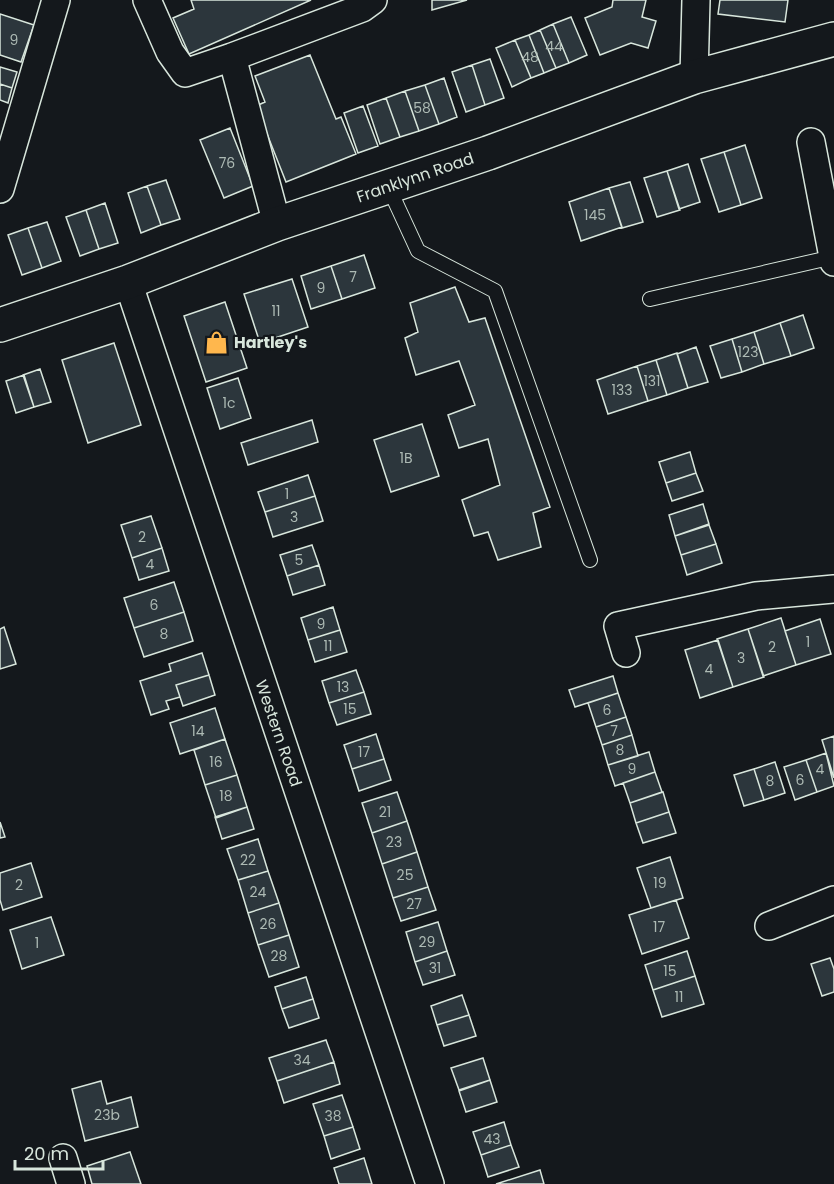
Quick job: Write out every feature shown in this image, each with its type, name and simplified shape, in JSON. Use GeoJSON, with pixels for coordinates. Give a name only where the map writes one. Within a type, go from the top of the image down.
{"type":"FeatureCollection","features":[{"type":"Feature","properties":{"kind":"main road","name":"Franklynn Road"},"geometry":{"type":"LineString","coordinates":[[0,325],[128,282],[277,224],[694,77],[834,39]]}},
{"type":"Feature","properties":{"kind":"street"},"geometry":{"type":"LineString","coordinates":[[0,189],[56,0]]}},
{"type":"Feature","properties":{"kind":"street"},"geometry":{"type":"LineString","coordinates":[[147,0],[170,52],[185,73],[363,8],[373,0]]}},
{"type":"Feature","properties":{"kind":"street"},"geometry":{"type":"LineString","coordinates":[[694,77],[696,0]]}},
{"type":"Feature","properties":{"kind":"street"},"geometry":{"type":"LineString","coordinates":[[232,57],[277,224]]}},
{"type":"Feature","properties":{"kind":"street"},"geometry":{"type":"LineString","coordinates":[[811,142],[833,260]]}},
{"type":"Feature","properties":{"kind":"street","name":"Western Road"},"geometry":{"type":"LineString","coordinates":[[128,282],[430,1184]]}},
{"type":"Feature","properties":{"kind":"street"},"geometry":{"type":"LineString","coordinates":[[626,653],[618,626],[756,596],[834,589]]}},
{"type":"Feature","properties":{"kind":"street"},"geometry":{"type":"LineString","coordinates":[[769,926],[834,900]]}},
{"type":"Feature","properties":{"kind":"street"},"geometry":{"type":"LineString","coordinates":[[63,1158],[71,1184]]}},
{"type":"Feature","properties":{"kind":"lane"},"geometry":{"type":"LineString","coordinates":[[388,186],[418,251],[495,291],[590,560]]}},
{"type":"Feature","properties":{"kind":"lane"},"geometry":{"type":"LineString","coordinates":[[650,299],[833,260]]}},
{"type":"Feature","properties":{"kind":"building"},"geometry":{"type":"Polygon","coordinates":[[[191,0],[311,0],[189,54],[173,18],[194,9],[191,0]]]}},
{"type":"Feature","properties":{"kind":"building"},"geometry":{"type":"Polygon","coordinates":[[[432,0],[467,0],[432,10],[432,0]]]}},
{"type":"Feature","properties":{"kind":"building"},"geometry":{"type":"Polygon","coordinates":[[[613,0],[646,0],[642,17],[656,21],[648,48],[631,43],[600,55],[585,18],[612,7],[613,0]]]}},
{"type":"Feature","properties":{"kind":"building"},"geometry":{"type":"Polygon","coordinates":[[[720,0],[788,0],[785,22],[718,14],[720,0]]]}},
{"type":"Feature","properties":{"kind":"building"},"geometry":{"type":"Polygon","coordinates":[[[0,14],[34,25],[21,62],[0,55],[0,14]]]}},
{"type":"Feature","properties":{"kind":"building"},"geometry":{"type":"Polygon","coordinates":[[[571,17],[587,55],[569,63],[553,24],[571,17]]]}},
{"type":"Feature","properties":{"kind":"building"},"geometry":{"type":"Polygon","coordinates":[[[553,24],[569,63],[556,68],[540,30],[553,24]]]}},
{"type":"Feature","properties":{"kind":"building"},"geometry":{"type":"Polygon","coordinates":[[[540,30],[556,68],[544,73],[529,35],[540,30]]]}},
{"type":"Feature","properties":{"kind":"building"},"geometry":{"type":"Polygon","coordinates":[[[529,35],[544,73],[531,78],[515,40],[529,35]]]}},
{"type":"Feature","properties":{"kind":"building"},"geometry":{"type":"Polygon","coordinates":[[[515,40],[531,78],[512,87],[496,48],[515,40]]]}},
{"type":"Feature","properties":{"kind":"building"},"geometry":{"type":"Polygon","coordinates":[[[310,55],[336,119],[341,117],[356,154],[286,182],[256,106],[265,102],[255,76],[310,55]]]}},
{"type":"Feature","properties":{"kind":"building"},"geometry":{"type":"Polygon","coordinates":[[[490,59],[504,98],[485,105],[472,65],[490,59]]]}},
{"type":"Feature","properties":{"kind":"building"},"geometry":{"type":"Polygon","coordinates":[[[472,65],[485,105],[466,112],[452,72],[472,65]]]}},
{"type":"Feature","properties":{"kind":"building"},"geometry":{"type":"Polygon","coordinates":[[[0,67],[17,72],[12,88],[0,84],[0,67]]]}},
{"type":"Feature","properties":{"kind":"building"},"geometry":{"type":"Polygon","coordinates":[[[444,78],[457,117],[439,124],[425,85],[444,78]]]}},
{"type":"Feature","properties":{"kind":"building"},"geometry":{"type":"Polygon","coordinates":[[[0,84],[12,88],[8,103],[0,100],[0,84]]]}},
{"type":"Feature","properties":{"kind":"building"},"geometry":{"type":"Polygon","coordinates":[[[425,85],[439,124],[419,131],[405,91],[425,85]]]}},
{"type":"Feature","properties":{"kind":"building"},"geometry":{"type":"Polygon","coordinates":[[[405,91],[419,131],[400,137],[386,98],[405,91]]]}},
{"type":"Feature","properties":{"kind":"building"},"geometry":{"type":"Polygon","coordinates":[[[386,98],[400,137],[380,144],[367,105],[386,98]]]}},
{"type":"Feature","properties":{"kind":"building"},"geometry":{"type":"Polygon","coordinates":[[[363,106],[378,146],[358,153],[344,113],[363,106]]]}},
{"type":"Feature","properties":{"kind":"building"},"geometry":{"type":"Polygon","coordinates":[[[230,128],[253,186],[224,198],[200,140],[230,128]]]}},
{"type":"Feature","properties":{"kind":"building"},"geometry":{"type":"Polygon","coordinates":[[[745,145],[762,198],[741,205],[724,152],[745,145]]]}},
{"type":"Feature","properties":{"kind":"building"},"geometry":{"type":"Polygon","coordinates":[[[724,152],[741,205],[719,212],[701,159],[724,152]]]}},
{"type":"Feature","properties":{"kind":"building"},"geometry":{"type":"Polygon","coordinates":[[[688,164],[700,202],[679,209],[667,171],[688,164]]]}},
{"type":"Feature","properties":{"kind":"building"},"geometry":{"type":"Polygon","coordinates":[[[667,171],[680,210],[657,217],[644,178],[667,171]]]}},
{"type":"Feature","properties":{"kind":"building"},"geometry":{"type":"Polygon","coordinates":[[[166,180],[180,219],[161,225],[147,186],[166,180]]]}},
{"type":"Feature","properties":{"kind":"building"},"geometry":{"type":"Polygon","coordinates":[[[630,182],[643,222],[622,228],[609,188],[630,182]]]}},
{"type":"Feature","properties":{"kind":"building"},"geometry":{"type":"Polygon","coordinates":[[[147,186],[161,225],[141,233],[128,193],[147,186]]]}},
{"type":"Feature","properties":{"kind":"building"},"geometry":{"type":"Polygon","coordinates":[[[609,188],[622,227],[581,241],[569,202],[609,188]]]}},
{"type":"Feature","properties":{"kind":"building"},"geometry":{"type":"Polygon","coordinates":[[[105,203],[118,243],[99,249],[86,210],[105,203]]]}},
{"type":"Feature","properties":{"kind":"building"},"geometry":{"type":"Polygon","coordinates":[[[86,210],[99,249],[80,256],[66,217],[86,210]]]}},
{"type":"Feature","properties":{"kind":"building"},"geometry":{"type":"Polygon","coordinates":[[[47,222],[61,261],[42,268],[28,228],[47,222]]]}},
{"type":"Feature","properties":{"kind":"building"},"geometry":{"type":"Polygon","coordinates":[[[28,228],[42,268],[22,275],[8,235],[28,228]]]}},
{"type":"Feature","properties":{"kind":"building"},"geometry":{"type":"Polygon","coordinates":[[[364,255],[375,288],[342,299],[331,266],[364,255]]]}},
{"type":"Feature","properties":{"kind":"building"},"geometry":{"type":"Polygon","coordinates":[[[331,266],[342,299],[311,309],[301,276],[331,266]]]}},
{"type":"Feature","properties":{"kind":"building"},"geometry":{"type":"Polygon","coordinates":[[[292,279],[308,327],[260,343],[244,294],[292,279]]]}},
{"type":"Feature","properties":{"kind":"building"},"geometry":{"type":"Polygon","coordinates":[[[455,287],[469,322],[485,318],[550,507],[533,513],[541,547],[498,560],[488,532],[474,536],[462,500],[500,485],[488,439],[459,448],[448,415],[475,405],[459,361],[416,375],[405,338],[418,332],[410,303],[455,287]]]}},
{"type":"Feature","properties":{"kind":"building","name":"Hartley's"},"geometry":{"type":"Polygon","coordinates":[[[225,302],[247,368],[206,382],[184,316],[225,302]]]}},
{"type":"Feature","properties":{"kind":"building"},"geometry":{"type":"Polygon","coordinates":[[[803,315],[814,348],[791,356],[780,323],[803,315]]]}},
{"type":"Feature","properties":{"kind":"building"},"geometry":{"type":"Polygon","coordinates":[[[780,323],[791,356],[764,364],[754,332],[780,323]]]}},
{"type":"Feature","properties":{"kind":"building"},"geometry":{"type":"Polygon","coordinates":[[[754,332],[764,364],[742,372],[732,339],[754,332]]]}},
{"type":"Feature","properties":{"kind":"building"},"geometry":{"type":"Polygon","coordinates":[[[732,339],[742,372],[721,378],[710,346],[732,339]]]}},
{"type":"Feature","properties":{"kind":"building"},"geometry":{"type":"Polygon","coordinates":[[[114,343],[141,425],[88,443],[62,360],[114,343]]]}},
{"type":"Feature","properties":{"kind":"building"},"geometry":{"type":"Polygon","coordinates":[[[696,347],[708,382],[688,388],[677,354],[696,347]]]}},
{"type":"Feature","properties":{"kind":"building"},"geometry":{"type":"Polygon","coordinates":[[[677,353],[688,388],[667,395],[656,360],[677,353]]]}},
{"type":"Feature","properties":{"kind":"building"},"geometry":{"type":"Polygon","coordinates":[[[656,360],[667,395],[648,401],[637,366],[656,360]]]}},
{"type":"Feature","properties":{"kind":"building"},"geometry":{"type":"Polygon","coordinates":[[[637,366],[648,401],[608,414],[597,380],[637,366]]]}},
{"type":"Feature","properties":{"kind":"building"},"geometry":{"type":"Polygon","coordinates":[[[40,369],[51,402],[34,407],[23,375],[40,369]]]}},
{"type":"Feature","properties":{"kind":"building"},"geometry":{"type":"Polygon","coordinates":[[[24,375],[34,407],[16,413],[6,381],[24,375]]]}},
{"type":"Feature","properties":{"kind":"building"},"geometry":{"type":"Polygon","coordinates":[[[238,378],[251,418],[220,429],[207,388],[238,378]]]}},
{"type":"Feature","properties":{"kind":"building"},"geometry":{"type":"Polygon","coordinates":[[[312,420],[318,442],[248,465],[241,443],[312,420]]]}},
{"type":"Feature","properties":{"kind":"building"},"geometry":{"type":"Polygon","coordinates":[[[422,424],[439,476],[391,492],[374,440],[422,424]]]}},
{"type":"Feature","properties":{"kind":"building"},"geometry":{"type":"Polygon","coordinates":[[[690,452],[696,473],[666,483],[659,462],[690,452]]]}},
{"type":"Feature","properties":{"kind":"building"},"geometry":{"type":"Polygon","coordinates":[[[696,473],[703,491],[672,501],[666,483],[696,473]]]}},
{"type":"Feature","properties":{"kind":"building"},"geometry":{"type":"Polygon","coordinates":[[[308,475],[315,496],[265,512],[258,492],[308,475]]]}},
{"type":"Feature","properties":{"kind":"building"},"geometry":{"type":"Polygon","coordinates":[[[315,496],[323,521],[273,537],[265,512],[315,496]]]}},
{"type":"Feature","properties":{"kind":"building"},"geometry":{"type":"Polygon","coordinates":[[[703,504],[709,524],[675,536],[669,515],[703,504]]]}},
{"type":"Feature","properties":{"kind":"building"},"geometry":{"type":"Polygon","coordinates":[[[151,516],[162,548],[132,558],[121,525],[151,516]]]}},
{"type":"Feature","properties":{"kind":"building"},"geometry":{"type":"Polygon","coordinates":[[[709,525],[716,544],[681,555],[675,536],[709,525]]]}},
{"type":"Feature","properties":{"kind":"building"},"geometry":{"type":"Polygon","coordinates":[[[716,544],[722,563],[687,575],[681,555],[716,544]]]}},
{"type":"Feature","properties":{"kind":"building"},"geometry":{"type":"Polygon","coordinates":[[[312,545],[319,565],[287,576],[280,555],[312,545]]]}},
{"type":"Feature","properties":{"kind":"building"},"geometry":{"type":"Polygon","coordinates":[[[162,548],[169,571],[139,580],[132,558],[162,548]]]}},
{"type":"Feature","properties":{"kind":"building"},"geometry":{"type":"Polygon","coordinates":[[[319,565],[325,585],[293,595],[287,576],[319,565]]]}},
{"type":"Feature","properties":{"kind":"building"},"geometry":{"type":"Polygon","coordinates":[[[174,582],[184,612],[134,628],[124,598],[174,582]]]}},
{"type":"Feature","properties":{"kind":"building"},"geometry":{"type":"Polygon","coordinates":[[[333,607],[340,630],[308,640],[301,618],[333,607]]]}},
{"type":"Feature","properties":{"kind":"building"},"geometry":{"type":"Polygon","coordinates":[[[184,612],[193,641],[144,657],[134,628],[184,612]]]}},
{"type":"Feature","properties":{"kind":"building"},"geometry":{"type":"Polygon","coordinates":[[[781,618],[796,665],[763,676],[748,629],[781,618]]]}},
{"type":"Feature","properties":{"kind":"building"},"geometry":{"type":"Polygon","coordinates":[[[820,619],[831,654],[796,665],[785,631],[820,619]]]}},
{"type":"Feature","properties":{"kind":"building"},"geometry":{"type":"Polygon","coordinates":[[[4,627],[16,664],[0,669],[0,629],[4,627]]]}},
{"type":"Feature","properties":{"kind":"building"},"geometry":{"type":"Polygon","coordinates":[[[748,629],[764,677],[733,687],[717,639],[748,629]]]}},
{"type":"Feature","properties":{"kind":"building"},"geometry":{"type":"Polygon","coordinates":[[[340,630],[347,652],[315,662],[308,640],[340,630]]]}},
{"type":"Feature","properties":{"kind":"building"},"geometry":{"type":"Polygon","coordinates":[[[718,640],[733,687],[700,698],[685,650],[718,640]]]}},
{"type":"Feature","properties":{"kind":"building"},"geometry":{"type":"Polygon","coordinates":[[[202,653],[209,675],[176,685],[180,697],[166,701],[169,709],[151,715],[140,681],[171,671],[169,664],[202,653]]]}},
{"type":"Feature","properties":{"kind":"building"},"geometry":{"type":"Polygon","coordinates":[[[356,670],[364,692],[329,703],[322,681],[356,670]]]}},
{"type":"Feature","properties":{"kind":"building"},"geometry":{"type":"Polygon","coordinates":[[[209,675],[215,695],[183,706],[176,685],[209,675]]]}},
{"type":"Feature","properties":{"kind":"building"},"geometry":{"type":"Polygon","coordinates":[[[613,676],[618,693],[575,707],[569,690],[613,676]]]}},
{"type":"Feature","properties":{"kind":"building"},"geometry":{"type":"Polygon","coordinates":[[[364,692],[371,714],[337,725],[329,703],[364,692]]]}},
{"type":"Feature","properties":{"kind":"building"},"geometry":{"type":"Polygon","coordinates":[[[618,693],[626,717],[596,727],[588,703],[618,693]]]}},
{"type":"Feature","properties":{"kind":"building"},"geometry":{"type":"Polygon","coordinates":[[[215,708],[225,739],[180,754],[170,723],[215,708]]]}},
{"type":"Feature","properties":{"kind":"building"},"geometry":{"type":"Polygon","coordinates":[[[626,717],[632,735],[602,745],[596,727],[626,717]]]}},
{"type":"Feature","properties":{"kind":"building"},"geometry":{"type":"Polygon","coordinates":[[[376,734],[384,759],[352,769],[344,745],[376,734]]]}},
{"type":"Feature","properties":{"kind":"building"},"geometry":{"type":"Polygon","coordinates":[[[632,735],[638,756],[608,765],[602,745],[632,735]]]}},
{"type":"Feature","properties":{"kind":"building"},"geometry":{"type":"Polygon","coordinates":[[[834,736],[834,778],[822,740],[834,736]]]}},
{"type":"Feature","properties":{"kind":"building"},"geometry":{"type":"Polygon","coordinates":[[[225,739],[237,775],[205,785],[194,750],[225,739]]]}},
{"type":"Feature","properties":{"kind":"building"},"geometry":{"type":"Polygon","coordinates":[[[649,752],[655,772],[615,786],[608,765],[649,752]]]}},
{"type":"Feature","properties":{"kind":"building"},"geometry":{"type":"Polygon","coordinates":[[[826,753],[834,786],[817,792],[806,760],[826,753]]]}},
{"type":"Feature","properties":{"kind":"building"},"geometry":{"type":"Polygon","coordinates":[[[384,759],[391,780],[359,791],[352,769],[384,759]]]}},
{"type":"Feature","properties":{"kind":"building"},"geometry":{"type":"Polygon","coordinates":[[[806,760],[817,792],[795,800],[784,767],[806,760]]]}},
{"type":"Feature","properties":{"kind":"building"},"geometry":{"type":"Polygon","coordinates":[[[775,762],[785,793],[764,800],[754,769],[775,762]]]}},
{"type":"Feature","properties":{"kind":"building"},"geometry":{"type":"Polygon","coordinates":[[[754,769],[764,800],[744,806],[734,775],[754,769]]]}},
{"type":"Feature","properties":{"kind":"building"},"geometry":{"type":"Polygon","coordinates":[[[655,772],[662,792],[630,803],[623,783],[655,772]]]}},
{"type":"Feature","properties":{"kind":"building"},"geometry":{"type":"Polygon","coordinates":[[[237,775],[247,807],[216,818],[205,785],[237,775]]]}},
{"type":"Feature","properties":{"kind":"building"},"geometry":{"type":"Polygon","coordinates":[[[397,792],[407,821],[372,833],[362,803],[397,792]]]}},
{"type":"Feature","properties":{"kind":"building"},"geometry":{"type":"Polygon","coordinates":[[[663,792],[669,812],[636,823],[630,803],[663,792]]]}},
{"type":"Feature","properties":{"kind":"building"},"geometry":{"type":"Polygon","coordinates":[[[247,807],[254,829],[222,839],[215,817],[247,807]]]}},
{"type":"Feature","properties":{"kind":"building"},"geometry":{"type":"Polygon","coordinates":[[[669,812],[676,833],[643,843],[636,823],[669,812]]]}},
{"type":"Feature","properties":{"kind":"building"},"geometry":{"type":"Polygon","coordinates":[[[407,821],[417,852],[382,864],[372,833],[407,821]]]}},
{"type":"Feature","properties":{"kind":"building"},"geometry":{"type":"Polygon","coordinates":[[[0,822],[5,837],[0,838],[0,822]]]}},
{"type":"Feature","properties":{"kind":"building"},"geometry":{"type":"Polygon","coordinates":[[[258,839],[268,871],[238,880],[227,849],[258,839]]]}},
{"type":"Feature","properties":{"kind":"building"},"geometry":{"type":"Polygon","coordinates":[[[417,852],[428,887],[393,898],[382,864],[417,852]]]}},
{"type":"Feature","properties":{"kind":"building"},"geometry":{"type":"Polygon","coordinates":[[[670,857],[683,898],[651,908],[637,868],[670,857]]]}},
{"type":"Feature","properties":{"kind":"building"},"geometry":{"type":"Polygon","coordinates":[[[31,863],[42,897],[3,910],[0,900],[0,873],[31,863]]]}},
{"type":"Feature","properties":{"kind":"building"},"geometry":{"type":"Polygon","coordinates":[[[268,871],[279,903],[248,913],[238,880],[268,871]]]}},
{"type":"Feature","properties":{"kind":"building"},"geometry":{"type":"Polygon","coordinates":[[[428,887],[436,910],[401,921],[393,898],[428,887]]]}},
{"type":"Feature","properties":{"kind":"building"},"geometry":{"type":"Polygon","coordinates":[[[676,900],[689,938],[642,954],[629,915],[676,900]]]}},
{"type":"Feature","properties":{"kind":"building"},"geometry":{"type":"Polygon","coordinates":[[[279,903],[289,935],[258,945],[248,913],[279,903]]]}},
{"type":"Feature","properties":{"kind":"building"},"geometry":{"type":"Polygon","coordinates":[[[51,917],[64,955],[22,969],[10,930],[51,917]]]}},
{"type":"Feature","properties":{"kind":"building"},"geometry":{"type":"Polygon","coordinates":[[[438,922],[447,951],[415,962],[406,932],[438,922]]]}},
{"type":"Feature","properties":{"kind":"building"},"geometry":{"type":"Polygon","coordinates":[[[289,935],[299,967],[269,977],[258,945],[289,935]]]}},
{"type":"Feature","properties":{"kind":"building"},"geometry":{"type":"Polygon","coordinates":[[[447,951],[455,975],[423,985],[415,962],[447,951]]]}},
{"type":"Feature","properties":{"kind":"building"},"geometry":{"type":"Polygon","coordinates":[[[687,951],[695,976],[653,990],[645,965],[687,951]]]}},
{"type":"Feature","properties":{"kind":"building"},"geometry":{"type":"Polygon","coordinates":[[[830,958],[834,969],[834,992],[822,996],[811,964],[830,958]]]}},
{"type":"Feature","properties":{"kind":"building"},"geometry":{"type":"Polygon","coordinates":[[[695,976],[704,1004],[662,1017],[653,990],[695,976]]]}},
{"type":"Feature","properties":{"kind":"building"},"geometry":{"type":"Polygon","coordinates":[[[306,977],[313,999],[282,1009],[275,987],[306,977]]]}},
{"type":"Feature","properties":{"kind":"building"},"geometry":{"type":"Polygon","coordinates":[[[462,995],[469,1015],[437,1025],[431,1006],[462,995]]]}},
{"type":"Feature","properties":{"kind":"building"},"geometry":{"type":"Polygon","coordinates":[[[313,999],[319,1018],[289,1028],[282,1009],[313,999]]]}},
{"type":"Feature","properties":{"kind":"building"},"geometry":{"type":"Polygon","coordinates":[[[469,1015],[476,1036],[444,1046],[437,1025],[469,1015]]]}},
{"type":"Feature","properties":{"kind":"building"},"geometry":{"type":"Polygon","coordinates":[[[326,1040],[334,1062],[277,1081],[269,1058],[326,1040]]]}},
{"type":"Feature","properties":{"kind":"building"},"geometry":{"type":"Polygon","coordinates":[[[483,1058],[490,1080],[459,1090],[451,1068],[483,1058]]]}},
{"type":"Feature","properties":{"kind":"building"},"geometry":{"type":"Polygon","coordinates":[[[334,1062],[340,1084],[284,1103],[277,1081],[334,1062]]]}},
{"type":"Feature","properties":{"kind":"building"},"geometry":{"type":"Polygon","coordinates":[[[490,1080],[497,1102],[466,1112],[459,1091],[490,1080]]]}},
{"type":"Feature","properties":{"kind":"building"},"geometry":{"type":"Polygon","coordinates":[[[101,1081],[107,1104],[131,1097],[138,1127],[85,1141],[72,1089],[101,1081]]]}},
{"type":"Feature","properties":{"kind":"building"},"geometry":{"type":"Polygon","coordinates":[[[342,1095],[353,1127],[324,1136],[313,1104],[342,1095]]]}},
{"type":"Feature","properties":{"kind":"building"},"geometry":{"type":"Polygon","coordinates":[[[504,1122],[511,1145],[481,1155],[473,1132],[504,1122]]]}},
{"type":"Feature","properties":{"kind":"building"},"geometry":{"type":"Polygon","coordinates":[[[353,1127],[360,1149],[331,1159],[324,1136],[353,1127]]]}},
{"type":"Feature","properties":{"kind":"building"},"geometry":{"type":"Polygon","coordinates":[[[511,1145],[519,1167],[488,1177],[481,1155],[511,1145]]]}},
{"type":"Feature","properties":{"kind":"building"},"geometry":{"type":"Polygon","coordinates":[[[130,1152],[141,1184],[92,1184],[87,1166],[130,1152]]]}},
{"type":"Feature","properties":{"kind":"building"},"geometry":{"type":"Polygon","coordinates":[[[364,1158],[372,1184],[339,1184],[334,1168],[364,1158]]]}},
{"type":"Feature","properties":{"kind":"building"},"geometry":{"type":"Polygon","coordinates":[[[540,1170],[544,1184],[496,1184],[540,1170]]]}},
{"type":"Feature","properties":{"kind":"place","name":"Hartley's"},"geometry":{"type":"Point","coordinates":[216,342]}}]}
